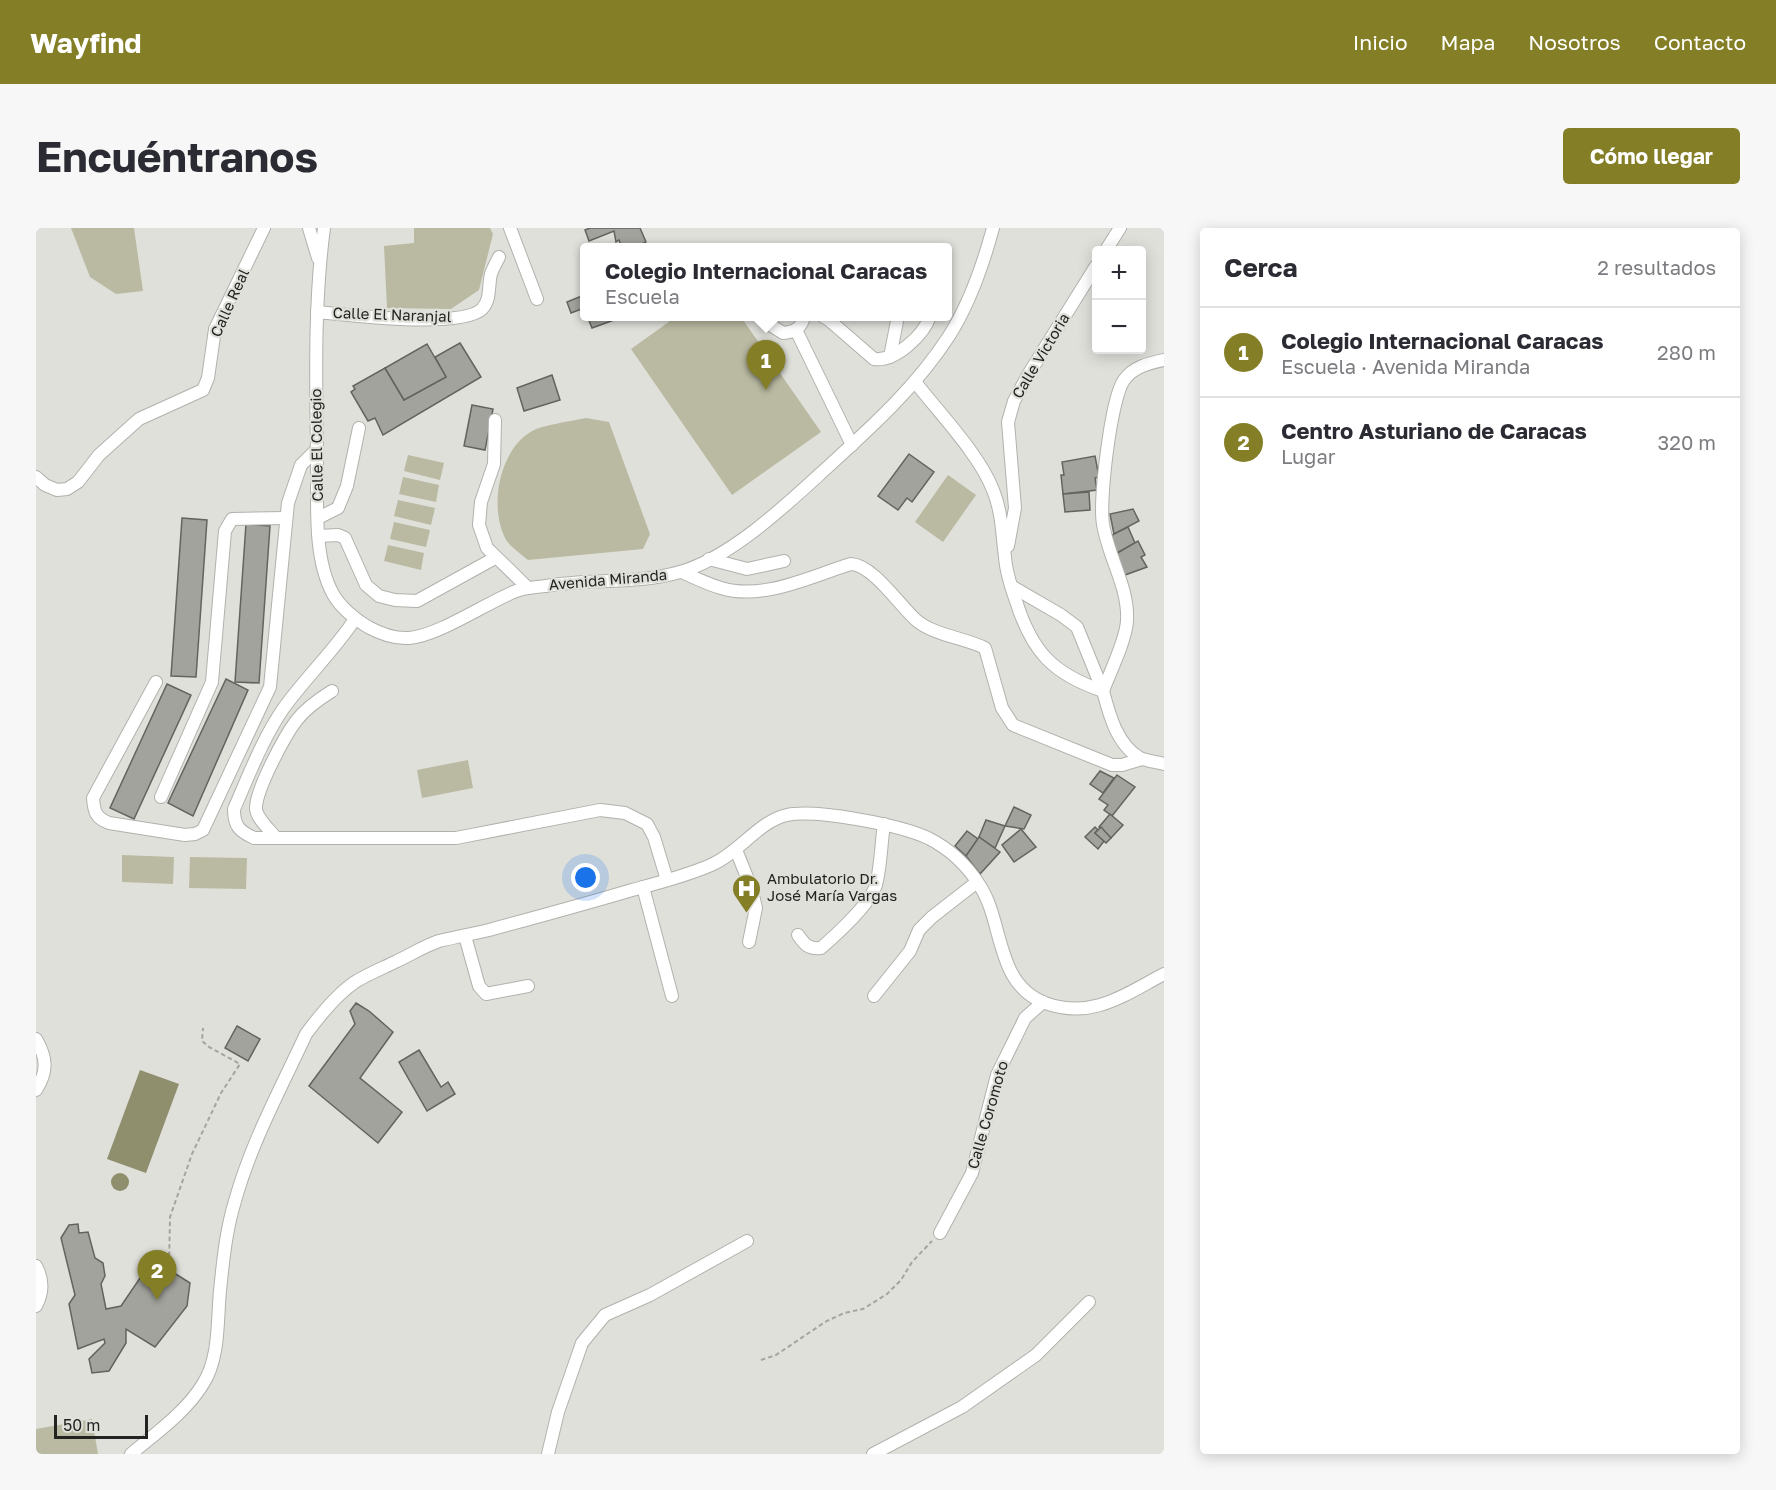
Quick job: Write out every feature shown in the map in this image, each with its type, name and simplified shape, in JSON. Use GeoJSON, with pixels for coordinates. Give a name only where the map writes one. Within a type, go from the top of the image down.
{"type":"FeatureCollection","features":[{"type":"Feature","properties":{"kind":"street","name":"Calle Real"},"geometry":{"type":"LineString","coordinates":[[36,477],[45,485],[57,490],[68,489],[78,482],[99,455],[139,419],[203,390],[208,378],[215,329],[264,228]]}},
{"type":"Feature","properties":{"kind":"street","name":"Calle El Colegio"},"geometry":{"type":"LineString","coordinates":[[309,228],[319,260]]}},
{"type":"Feature","properties":{"kind":"street","name":"Calle El Colegio"},"geometry":{"type":"LineString","coordinates":[[324,228],[319,260],[317,312],[316,425],[320,559],[333,595],[355,619]]}},
{"type":"Feature","properties":{"kind":"street"},"geometry":{"type":"LineString","coordinates":[[510,228],[537,299]]}},
{"type":"Feature","properties":{"kind":"street","name":"Avenida Miranda"},"geometry":{"type":"LineString","coordinates":[[355,619],[384,636],[409,638],[432,632],[519,590],[558,584],[648,579],[682,572],[709,559],[774,516],[916,383],[951,333],[981,270],[993,228]]}},
{"type":"Feature","properties":{"kind":"street"},"geometry":{"type":"LineString","coordinates":[[1109,246],[1120,228]]}},
{"type":"Feature","properties":{"kind":"street","name":"Calle El Naranjal"},"geometry":{"type":"LineString","coordinates":[[317,312],[385,318],[468,317],[481,311],[487,302],[492,273],[499,257]]}},
{"type":"Feature","properties":{"kind":"street","name":"Calle Victoria"},"geometry":{"type":"LineString","coordinates":[[1005,559],[1015,508],[1008,422],[1010,411],[1028,375],[1092,272]]}},
{"type":"Feature","properties":{"kind":"street"},"geometry":{"type":"LineString","coordinates":[[770,321],[777,331],[783,333],[796,330],[802,321]]}},
{"type":"Feature","properties":{"kind":"street"},"geometry":{"type":"LineString","coordinates":[[828,321],[874,359],[881,360],[890,357],[920,336],[928,321]]}},
{"type":"Feature","properties":{"kind":"street"},"geometry":{"type":"LineString","coordinates":[[890,357],[897,321]]}},
{"type":"Feature","properties":{"kind":"street"},"geometry":{"type":"LineString","coordinates":[[796,330],[852,445]]}},
{"type":"Feature","properties":{"kind":"street"},"geometry":{"type":"LineString","coordinates":[[1103,691],[1127,622],[1124,594],[1104,531],[1101,514],[1114,405],[1121,385],[1130,373],[1146,364],[1164,360]]}},
{"type":"Feature","properties":{"kind":"street"},"geometry":{"type":"LineString","coordinates":[[916,383],[988,478],[1002,524],[1005,559],[1011,586],[1024,626],[1035,646],[1046,659],[1073,680],[1103,691]]}},
{"type":"Feature","properties":{"kind":"street"},"geometry":{"type":"LineString","coordinates":[[495,420],[494,464],[481,502],[479,525],[487,548],[528,588]]}},
{"type":"Feature","properties":{"kind":"street"},"geometry":{"type":"LineString","coordinates":[[318,518],[338,508],[347,486],[359,428]]}},
{"type":"Feature","properties":{"kind":"street"},"geometry":{"type":"LineString","coordinates":[[156,682],[93,798],[94,810],[99,819],[109,823],[185,835],[195,834],[203,830],[270,687],[288,503],[301,465],[317,449]]}},
{"type":"Feature","properties":{"kind":"street"},"geometry":{"type":"LineString","coordinates":[[160,797],[212,682],[225,531],[228,523],[232,519],[286,518]]}},
{"type":"Feature","properties":{"kind":"street"},"geometry":{"type":"LineString","coordinates":[[319,536],[338,535],[345,538],[366,585],[379,596],[395,600],[417,601],[495,558]]}},
{"type":"Feature","properties":{"kind":"street"},"geometry":{"type":"LineString","coordinates":[[709,559],[747,569],[784,561]]}},
{"type":"Feature","properties":{"kind":"street"},"geometry":{"type":"LineString","coordinates":[[682,572],[721,588],[754,591],[851,564],[857,565],[873,575],[921,624],[985,648],[1002,708],[1013,725],[1112,765],[1122,765],[1142,759]]}},
{"type":"Feature","properties":{"kind":"street"},"geometry":{"type":"LineString","coordinates":[[1011,586],[1077,627],[1118,733],[1130,750],[1142,759],[1164,764]]}},
{"type":"Feature","properties":{"kind":"street"},"geometry":{"type":"LineString","coordinates":[[355,619],[283,709],[265,739],[234,809],[234,820],[242,832],[254,838],[456,838],[600,810],[625,813],[647,824],[654,837],[667,880]]}},
{"type":"Feature","properties":{"kind":"street"},"geometry":{"type":"LineString","coordinates":[[276,838],[257,814],[256,807],[265,780],[296,721],[317,700],[332,691]]}},
{"type":"Feature","properties":{"kind":"street"},"geometry":{"type":"LineString","coordinates":[[131,1454],[193,1398],[209,1372],[216,1347],[224,1259],[234,1202],[251,1153],[306,1034],[317,1018],[356,982],[437,942],[643,887],[712,865],[736,850],[774,819],[789,815],[830,816],[884,824],[911,831],[949,849],[977,882],[989,904],[1007,966],[1022,987],[1042,1002],[1075,1009],[1096,1007],[1117,1000],[1164,974]]}},
{"type":"Feature","properties":{"kind":"street"},"geometry":{"type":"LineString","coordinates":[[798,935],[805,945],[811,948],[821,948],[843,928],[861,906],[875,887],[884,824]]}},
{"type":"Feature","properties":{"kind":"street"},"geometry":{"type":"LineString","coordinates":[[736,850],[751,887],[756,908],[749,942]]}},
{"type":"Feature","properties":{"kind":"street"},"geometry":{"type":"LineString","coordinates":[[874,996],[910,951],[919,930],[932,916],[977,882]]}},
{"type":"Feature","properties":{"kind":"street"},"geometry":{"type":"LineString","coordinates":[[643,887],[672,996]]}},
{"type":"Feature","properties":{"kind":"street"},"geometry":{"type":"LineString","coordinates":[[465,936],[479,987],[486,994],[528,986]]}},
{"type":"Feature","properties":{"kind":"street","name":"Calle Coromoto"},"geometry":{"type":"LineString","coordinates":[[940,1233],[972,1173],[997,1074],[1025,1018],[1042,1002]]}},
{"type":"Feature","properties":{"kind":"street"},"geometry":{"type":"LineString","coordinates":[[36,1039],[41,1047],[46,1068],[36,1090]]}},
{"type":"Feature","properties":{"kind":"street"},"geometry":{"type":"LineString","coordinates":[[548,1454],[558,1412],[582,1344],[605,1315],[650,1295],[747,1240]]}},
{"type":"Feature","properties":{"kind":"street"},"geometry":{"type":"LineString","coordinates":[[36,1266],[42,1285],[36,1306]]}},
{"type":"Feature","properties":{"kind":"street"},"geometry":{"type":"LineString","coordinates":[[873,1454],[962,1407],[1036,1355],[1089,1302]]}},
{"type":"Feature","properties":{"kind":"path"},"geometry":{"type":"LineString","coordinates":[[146,1282],[169,1265],[170,1217],[188,1165],[221,1093],[240,1064],[202,1041],[203,1028]]}},
{"type":"Feature","properties":{"kind":"path"},"geometry":{"type":"LineString","coordinates":[[761,1360],[776,1355],[825,1322],[844,1313],[863,1309],[886,1294],[901,1280],[912,1262],[940,1233]]}},
{"type":"Feature","properties":{"kind":"green space"},"geometry":{"type":"Polygon","coordinates":[[[71,228],[134,228],[143,291],[116,294],[90,277],[71,228]]]}},
{"type":"Feature","properties":{"kind":"green space"},"geometry":{"type":"Polygon","coordinates":[[[414,228],[490,228],[493,234],[479,290],[451,309],[387,308],[384,246],[414,243],[414,228]]]}},
{"type":"Feature","properties":{"kind":"green space"},"geometry":{"type":"Polygon","coordinates":[[[670,321],[744,321],[821,432],[732,495],[631,349],[670,321]]]}},
{"type":"Feature","properties":{"kind":"green space"},"geometry":{"type":"Polygon","coordinates":[[[586,418],[609,422],[650,534],[643,549],[528,560],[507,541],[500,525],[498,495],[505,465],[512,451],[532,431],[586,418]]]}},
{"type":"Feature","properties":{"kind":"green space"},"geometry":{"type":"Polygon","coordinates":[[[408,455],[444,463],[440,480],[404,471],[408,455]]]}},
{"type":"Feature","properties":{"kind":"green space"},"geometry":{"type":"Polygon","coordinates":[[[948,475],[976,495],[943,542],[915,522],[948,475]]]}},
{"type":"Feature","properties":{"kind":"green space"},"geometry":{"type":"Polygon","coordinates":[[[403,477],[439,485],[436,502],[399,494],[403,477]]]}},
{"type":"Feature","properties":{"kind":"green space"},"geometry":{"type":"Polygon","coordinates":[[[398,500],[435,508],[431,525],[394,516],[398,500]]]}},
{"type":"Feature","properties":{"kind":"green space"},"geometry":{"type":"Polygon","coordinates":[[[394,522],[430,530],[426,547],[390,539],[394,522]]]}},
{"type":"Feature","properties":{"kind":"green space"},"geometry":{"type":"Polygon","coordinates":[[[388,545],[424,553],[421,570],[384,561],[388,545]]]}},
{"type":"Feature","properties":{"kind":"green space"},"geometry":{"type":"Polygon","coordinates":[[[468,760],[473,788],[422,798],[417,770],[468,760]]]}},
{"type":"Feature","properties":{"kind":"green space"},"geometry":{"type":"Polygon","coordinates":[[[122,855],[174,857],[173,884],[122,882],[122,855]]]}},
{"type":"Feature","properties":{"kind":"green space"},"geometry":{"type":"Polygon","coordinates":[[[190,857],[247,858],[246,889],[189,888],[190,857]]]}},
{"type":"Feature","properties":{"kind":"green space"},"geometry":{"type":"Polygon","coordinates":[[[92,1419],[98,1454],[36,1454],[36,1429],[92,1419]]]}},
{"type":"Feature","properties":{"kind":"shaded area"},"geometry":{"type":"Polygon","coordinates":[[[140,1070],[179,1084],[146,1173],[107,1159],[140,1070]]]}},
{"type":"Feature","properties":{"kind":"shaded area"},"geometry":{"type":"Polygon","coordinates":[[[116,1173],[124,1173],[129,1178],[127,1189],[116,1191],[111,1186],[111,1178],[116,1173]]]}},
{"type":"Feature","properties":{"kind":"building"},"geometry":{"type":"Polygon","coordinates":[[[590,228],[640,228],[646,242],[620,243],[619,240],[616,242],[614,231],[589,241],[585,230],[590,228]]]}},
{"type":"Feature","properties":{"kind":"building"},"geometry":{"type":"Polygon","coordinates":[[[580,297],[580,310],[571,313],[567,302],[580,297]]]}},
{"type":"Feature","properties":{"kind":"building"},"geometry":{"type":"Polygon","coordinates":[[[589,321],[611,321],[592,328],[589,321]]]}},
{"type":"Feature","properties":{"kind":"building"},"geometry":{"type":"Polygon","coordinates":[[[460,343],[481,377],[383,435],[375,418],[368,421],[351,392],[355,389],[353,386],[385,368],[404,400],[446,377],[435,357],[460,343]]]}},
{"type":"Feature","properties":{"kind":"building"},"geometry":{"type":"Polygon","coordinates":[[[427,344],[446,377],[404,400],[385,368],[427,344]]]}},
{"type":"Feature","properties":{"kind":"building"},"geometry":{"type":"Polygon","coordinates":[[[552,375],[560,400],[524,411],[517,388],[552,375]]]}},
{"type":"Feature","properties":{"kind":"building"},"geometry":{"type":"Polygon","coordinates":[[[472,405],[493,409],[485,450],[464,446],[472,405]]]}},
{"type":"Feature","properties":{"kind":"building"},"geometry":{"type":"Polygon","coordinates":[[[909,454],[934,472],[912,502],[907,498],[898,510],[878,496],[909,454]]]}},
{"type":"Feature","properties":{"kind":"building"},"geometry":{"type":"Polygon","coordinates":[[[1095,456],[1099,477],[1095,478],[1097,490],[1063,494],[1062,462],[1095,456]]]}},
{"type":"Feature","properties":{"kind":"building"},"geometry":{"type":"Polygon","coordinates":[[[1089,492],[1090,510],[1065,512],[1063,494],[1089,492]]]}},
{"type":"Feature","properties":{"kind":"building"},"geometry":{"type":"Polygon","coordinates":[[[1133,509],[1139,521],[1114,534],[1110,514],[1133,509]]]}},
{"type":"Feature","properties":{"kind":"building"},"geometry":{"type":"Polygon","coordinates":[[[182,518],[207,520],[196,677],[171,676],[182,518]]]}},
{"type":"Feature","properties":{"kind":"building"},"geometry":{"type":"Polygon","coordinates":[[[246,524],[270,526],[259,683],[235,682],[246,524]]]}},
{"type":"Feature","properties":{"kind":"building"},"geometry":{"type":"Polygon","coordinates":[[[1128,527],[1135,543],[1117,553],[1110,536],[1128,527]]]}},
{"type":"Feature","properties":{"kind":"building"},"geometry":{"type":"Polygon","coordinates":[[[1138,541],[1145,555],[1141,557],[1147,567],[1125,575],[1114,555],[1138,541]]]}},
{"type":"Feature","properties":{"kind":"building"},"geometry":{"type":"Polygon","coordinates":[[[226,679],[248,690],[193,816],[168,803],[226,679]]]}},
{"type":"Feature","properties":{"kind":"building"},"geometry":{"type":"Polygon","coordinates":[[[167,684],[191,695],[134,819],[110,808],[167,684]]]}},
{"type":"Feature","properties":{"kind":"building"},"geometry":{"type":"Polygon","coordinates":[[[1100,771],[1114,778],[1103,793],[1090,784],[1100,771]]]}},
{"type":"Feature","properties":{"kind":"building"},"geometry":{"type":"Polygon","coordinates":[[[1117,775],[1135,787],[1112,816],[1104,810],[1108,805],[1099,799],[1117,775]]]}},
{"type":"Feature","properties":{"kind":"building"},"geometry":{"type":"Polygon","coordinates":[[[1014,807],[1031,815],[1024,829],[1005,826],[1014,807]]]}},
{"type":"Feature","properties":{"kind":"building"},"geometry":{"type":"Polygon","coordinates":[[[1110,814],[1123,825],[1111,838],[1099,827],[1110,814]]]}},
{"type":"Feature","properties":{"kind":"building"},"geometry":{"type":"Polygon","coordinates":[[[986,820],[1005,826],[995,848],[979,837],[986,820]]]}},
{"type":"Feature","properties":{"kind":"building"},"geometry":{"type":"Polygon","coordinates":[[[1095,827],[1098,830],[1095,833],[1104,841],[1098,849],[1085,837],[1095,827]]]}},
{"type":"Feature","properties":{"kind":"building"},"geometry":{"type":"Polygon","coordinates":[[[1101,827],[1111,838],[1106,843],[1095,833],[1101,827]]]}},
{"type":"Feature","properties":{"kind":"building"},"geometry":{"type":"Polygon","coordinates":[[[1021,829],[1036,847],[1014,862],[1002,845],[1021,829]]]}},
{"type":"Feature","properties":{"kind":"building"},"geometry":{"type":"Polygon","coordinates":[[[967,831],[978,839],[966,856],[955,846],[967,831]]]}},
{"type":"Feature","properties":{"kind":"building"},"geometry":{"type":"Polygon","coordinates":[[[979,837],[1000,852],[980,874],[966,856],[979,837]]]}},
{"type":"Feature","properties":{"kind":"building"},"geometry":{"type":"Polygon","coordinates":[[[356,1003],[393,1032],[360,1078],[402,1112],[378,1143],[309,1086],[355,1024],[350,1011],[356,1003]]]}},
{"type":"Feature","properties":{"kind":"building"},"geometry":{"type":"Polygon","coordinates":[[[237,1026],[260,1039],[248,1061],[225,1048],[237,1026]]]}},
{"type":"Feature","properties":{"kind":"building"},"geometry":{"type":"Polygon","coordinates":[[[419,1050],[441,1087],[448,1082],[455,1094],[427,1111],[399,1062],[419,1050]]]}},
{"type":"Feature","properties":{"kind":"building"},"geometry":{"type":"Polygon","coordinates":[[[78,1224],[79,1233],[88,1232],[95,1258],[103,1263],[105,1276],[101,1284],[106,1309],[121,1306],[140,1278],[146,1282],[158,1279],[171,1271],[190,1283],[187,1306],[155,1347],[126,1329],[126,1343],[109,1371],[92,1373],[89,1359],[105,1343],[104,1339],[78,1349],[69,1304],[75,1295],[61,1238],[69,1225],[78,1224]]]}},
{"type":"Feature","properties":{"kind":"place","name":"Colegio Internacional Caracas"},"geometry":{"type":"Point","coordinates":[766,390]}},
{"type":"Feature","properties":{"kind":"place","name":"Ambulatorio Dr. José María Vargas"},"geometry":{"type":"Point","coordinates":[746,914]}},
{"type":"Feature","properties":{"kind":"place","name":"Centro Asturiano de Caracas"},"geometry":{"type":"Point","coordinates":[157,1300]}}]}
